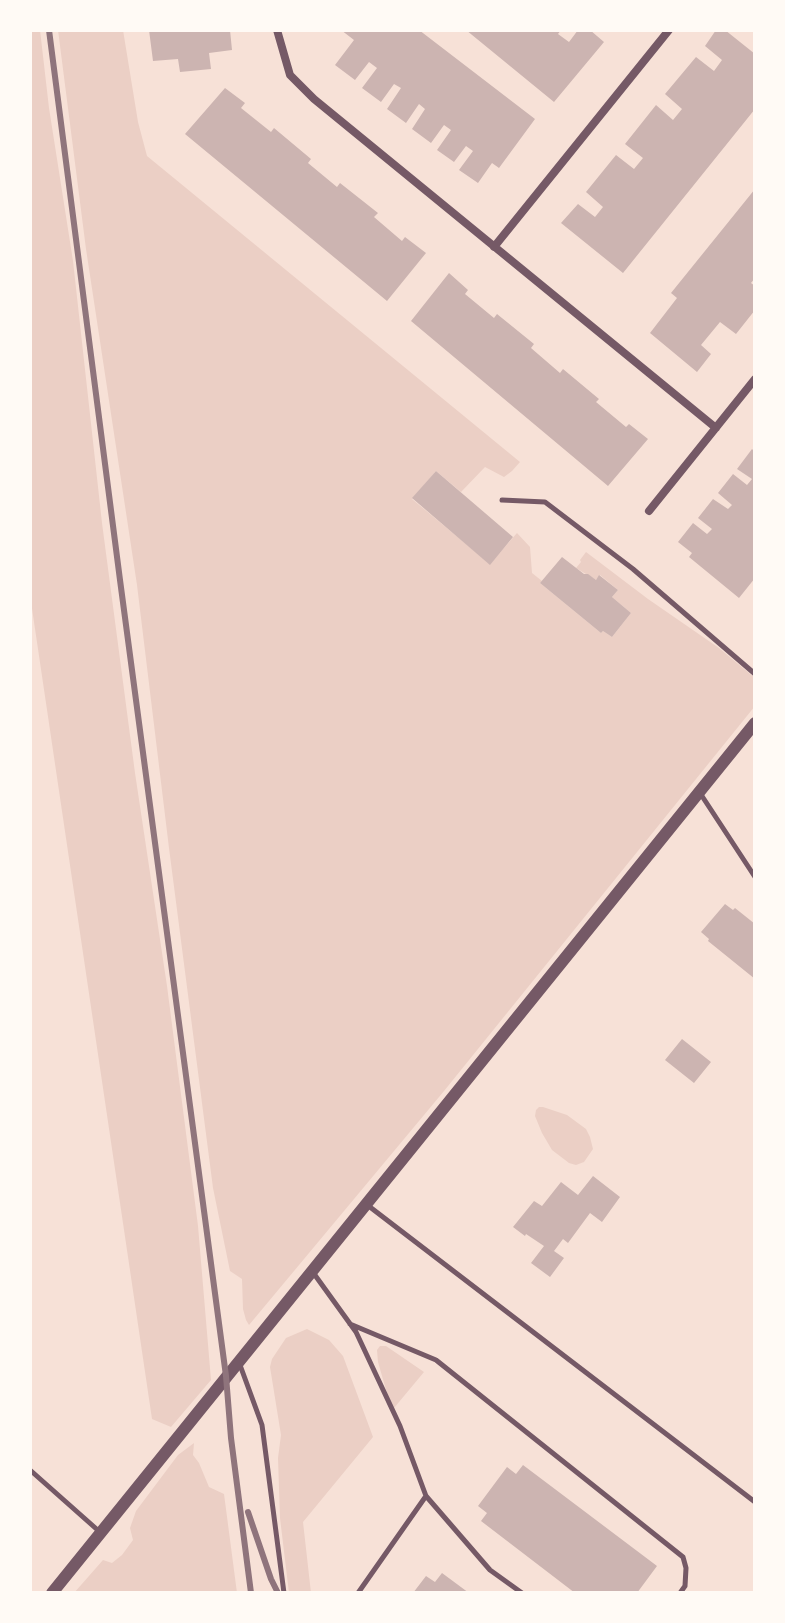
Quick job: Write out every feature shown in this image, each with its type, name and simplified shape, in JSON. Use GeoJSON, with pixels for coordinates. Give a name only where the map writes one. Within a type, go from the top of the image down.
{"type":"FeatureCollection","features":[{"type":"Feature","properties":{"kind":"street"},"geometry":{"type":"LineString","coordinates":[[277,30],[290,75],[314,99],[716,428]]}},
{"type":"Feature","properties":{"kind":"street"},"geometry":{"type":"LineString","coordinates":[[494,247],[667,31]]}},
{"type":"Feature","properties":{"kind":"street"},"geometry":{"type":"LineString","coordinates":[[649,511],[755,379]]}},
{"type":"Feature","properties":{"kind":"street"},"geometry":{"type":"LineString","coordinates":[[52,1593],[755,723]]}},
{"type":"Feature","properties":{"kind":"lane"},"geometry":{"type":"LineString","coordinates":[[502,500],[545,502],[633,569],[755,674]]}},
{"type":"Feature","properties":{"kind":"lane"},"geometry":{"type":"LineString","coordinates":[[699,792],[755,877]]}},
{"type":"Feature","properties":{"kind":"lane"},"geometry":{"type":"LineString","coordinates":[[365,1203],[755,1502]]}},
{"type":"Feature","properties":{"kind":"lane"},"geometry":{"type":"LineString","coordinates":[[311,1271],[356,1332],[400,1426],[426,1496],[490,1570],[522,1593]]}},
{"type":"Feature","properties":{"kind":"lane"},"geometry":{"type":"LineString","coordinates":[[350,1324],[436,1360],[683,1557],[685,1586],[680,1593]]}},
{"type":"Feature","properties":{"kind":"lane"},"geometry":{"type":"LineString","coordinates":[[239,1360],[262,1425],[284,1593]]}},
{"type":"Feature","properties":{"kind":"lane"},"geometry":{"type":"LineString","coordinates":[[30,1470],[101,1533]]}},
{"type":"Feature","properties":{"kind":"lane"},"geometry":{"type":"LineString","coordinates":[[358,1593],[426,1496]]}},
{"type":"Feature","properties":{"kind":"shaded area"},"geometry":{"type":"Polygon","coordinates":[[[30,30],[40,30],[73,261],[102,523],[198,1226],[211,1380],[171,1427],[152,1419],[30,595],[30,30]]]}},
{"type":"Feature","properties":{"kind":"shaded area"},"geometry":{"type":"Polygon","coordinates":[[[58,30],[123,30],[138,122],[147,156],[520,462],[504,477],[485,467],[461,492],[436,471],[412,499],[490,564],[517,533],[530,547],[532,573],[542,581],[540,583],[601,633],[603,631],[612,637],[631,613],[612,597],[618,590],[600,575],[596,580],[576,568],[586,552],[719,648],[755,678],[755,706],[444,1091],[249,1325],[243,1309],[242,1279],[230,1271],[213,1188],[137,585],[86,249],[58,30]]]}},
{"type":"Feature","properties":{"kind":"shaded area"},"geometry":{"type":"Polygon","coordinates":[[[539,1107],[567,1115],[586,1129],[593,1149],[584,1162],[576,1165],[569,1163],[552,1150],[535,1116],[539,1107]]]}},
{"type":"Feature","properties":{"kind":"shaded area"},"geometry":{"type":"Polygon","coordinates":[[[307,1329],[329,1340],[343,1356],[373,1437],[303,1522],[311,1593],[289,1593],[280,1518],[278,1458],[281,1435],[270,1367],[286,1338],[307,1329]]]}},
{"type":"Feature","properties":{"kind":"shaded area"},"geometry":{"type":"Polygon","coordinates":[[[380,1346],[386,1346],[424,1372],[394,1408],[378,1362],[377,1350],[380,1346]]]}},
{"type":"Feature","properties":{"kind":"shaded area"},"geometry":{"type":"Polygon","coordinates":[[[194,1443],[193,1455],[209,1487],[224,1494],[237,1593],[74,1593],[103,1560],[112,1563],[122,1555],[133,1540],[130,1528],[136,1511],[178,1455],[194,1443]]]}},
{"type":"Feature","properties":{"kind":"building"},"geometry":{"type":"Polygon","coordinates":[[[149,30],[230,30],[232,50],[209,53],[211,69],[180,72],[178,59],[153,61],[149,30]]]}},
{"type":"Feature","properties":{"kind":"building"},"geometry":{"type":"Polygon","coordinates":[[[341,30],[419,30],[535,119],[499,168],[492,163],[478,183],[459,170],[473,151],[466,146],[454,162],[437,150],[451,130],[444,125],[431,143],[412,129],[425,109],[419,104],[406,123],[387,109],[401,88],[394,84],[381,102],[362,88],[377,68],[369,62],[355,80],[335,65],[354,40],[341,30]]]}},
{"type":"Feature","properties":{"kind":"building"},"geometry":{"type":"Polygon","coordinates":[[[466,30],[561,30],[558,34],[569,42],[578,30],[590,30],[604,42],[554,102],[466,30]]]}},
{"type":"Feature","properties":{"kind":"building"},"geometry":{"type":"Polygon","coordinates":[[[716,30],[725,30],[755,54],[755,109],[623,273],[561,223],[578,204],[595,217],[603,207],[586,192],[616,155],[634,169],[643,158],[625,144],[656,105],[673,120],[682,109],[665,94],[696,57],[714,71],[722,60],[705,46],[716,30]]]}},
{"type":"Feature","properties":{"kind":"building"},"geometry":{"type":"Polygon","coordinates":[[[225,88],[245,103],[241,108],[271,132],[274,128],[311,159],[308,163],[337,187],[340,183],[378,213],[374,217],[402,241],[405,237],[426,253],[387,301],[185,134],[225,88]]]}},
{"type":"Feature","properties":{"kind":"building"},"geometry":{"type":"Polygon","coordinates":[[[755,189],[755,278],[751,283],[755,286],[755,310],[736,334],[720,322],[701,345],[711,354],[697,372],[650,333],[677,298],[671,293],[755,189]]]}},
{"type":"Feature","properties":{"kind":"building"},"geometry":{"type":"Polygon","coordinates":[[[449,273],[468,290],[465,294],[494,318],[497,314],[534,344],[531,348],[560,373],[563,369],[626,427],[629,424],[648,439],[608,486],[411,321],[449,273]]]}},
{"type":"Feature","properties":{"kind":"building"},"geometry":{"type":"Polygon","coordinates":[[[752,449],[755,452],[755,578],[739,598],[689,557],[692,553],[678,542],[693,523],[707,534],[712,529],[698,518],[713,499],[728,509],[732,505],[718,493],[733,474],[747,485],[752,479],[737,469],[752,449]]]}},
{"type":"Feature","properties":{"kind":"building"},"geometry":{"type":"Polygon","coordinates":[[[436,471],[513,537],[490,565],[412,498],[436,471]]]}},
{"type":"Feature","properties":{"kind":"building"},"geometry":{"type":"Polygon","coordinates":[[[562,557],[584,574],[596,580],[599,575],[618,590],[612,597],[631,613],[612,637],[603,631],[601,633],[540,583],[562,557]]]}},
{"type":"Feature","properties":{"kind":"building"},"geometry":{"type":"Polygon","coordinates":[[[725,904],[755,924],[755,979],[701,932],[725,904]]]}},
{"type":"Feature","properties":{"kind":"building"},"geometry":{"type":"Polygon","coordinates":[[[682,1039],[711,1062],[694,1083],[665,1060],[682,1039]]]}},
{"type":"Feature","properties":{"kind":"building"},"geometry":{"type":"Polygon","coordinates":[[[593,1176],[620,1197],[602,1222],[590,1213],[568,1243],[563,1239],[554,1251],[564,1258],[550,1277],[531,1263],[544,1246],[513,1227],[534,1201],[542,1206],[561,1182],[578,1195],[593,1176]]]}},
{"type":"Feature","properties":{"kind":"building"},"geometry":{"type":"Polygon","coordinates":[[[523,1465],[657,1566],[637,1593],[575,1593],[481,1521],[487,1513],[478,1506],[507,1467],[516,1474],[523,1465]]]}},
{"type":"Feature","properties":{"kind":"building"},"geometry":{"type":"Polygon","coordinates":[[[442,1573],[469,1593],[413,1593],[426,1576],[435,1582],[442,1573]]]}},
{"type":"Feature","properties":{"kind":"railway"},"geometry":{"type":"LineString","coordinates":[[49,30],[226,1376],[251,1593]]}},
{"type":"Feature","properties":{"kind":"railway"},"geometry":{"type":"LineString","coordinates":[[248,1512],[278,1593]]}}]}
